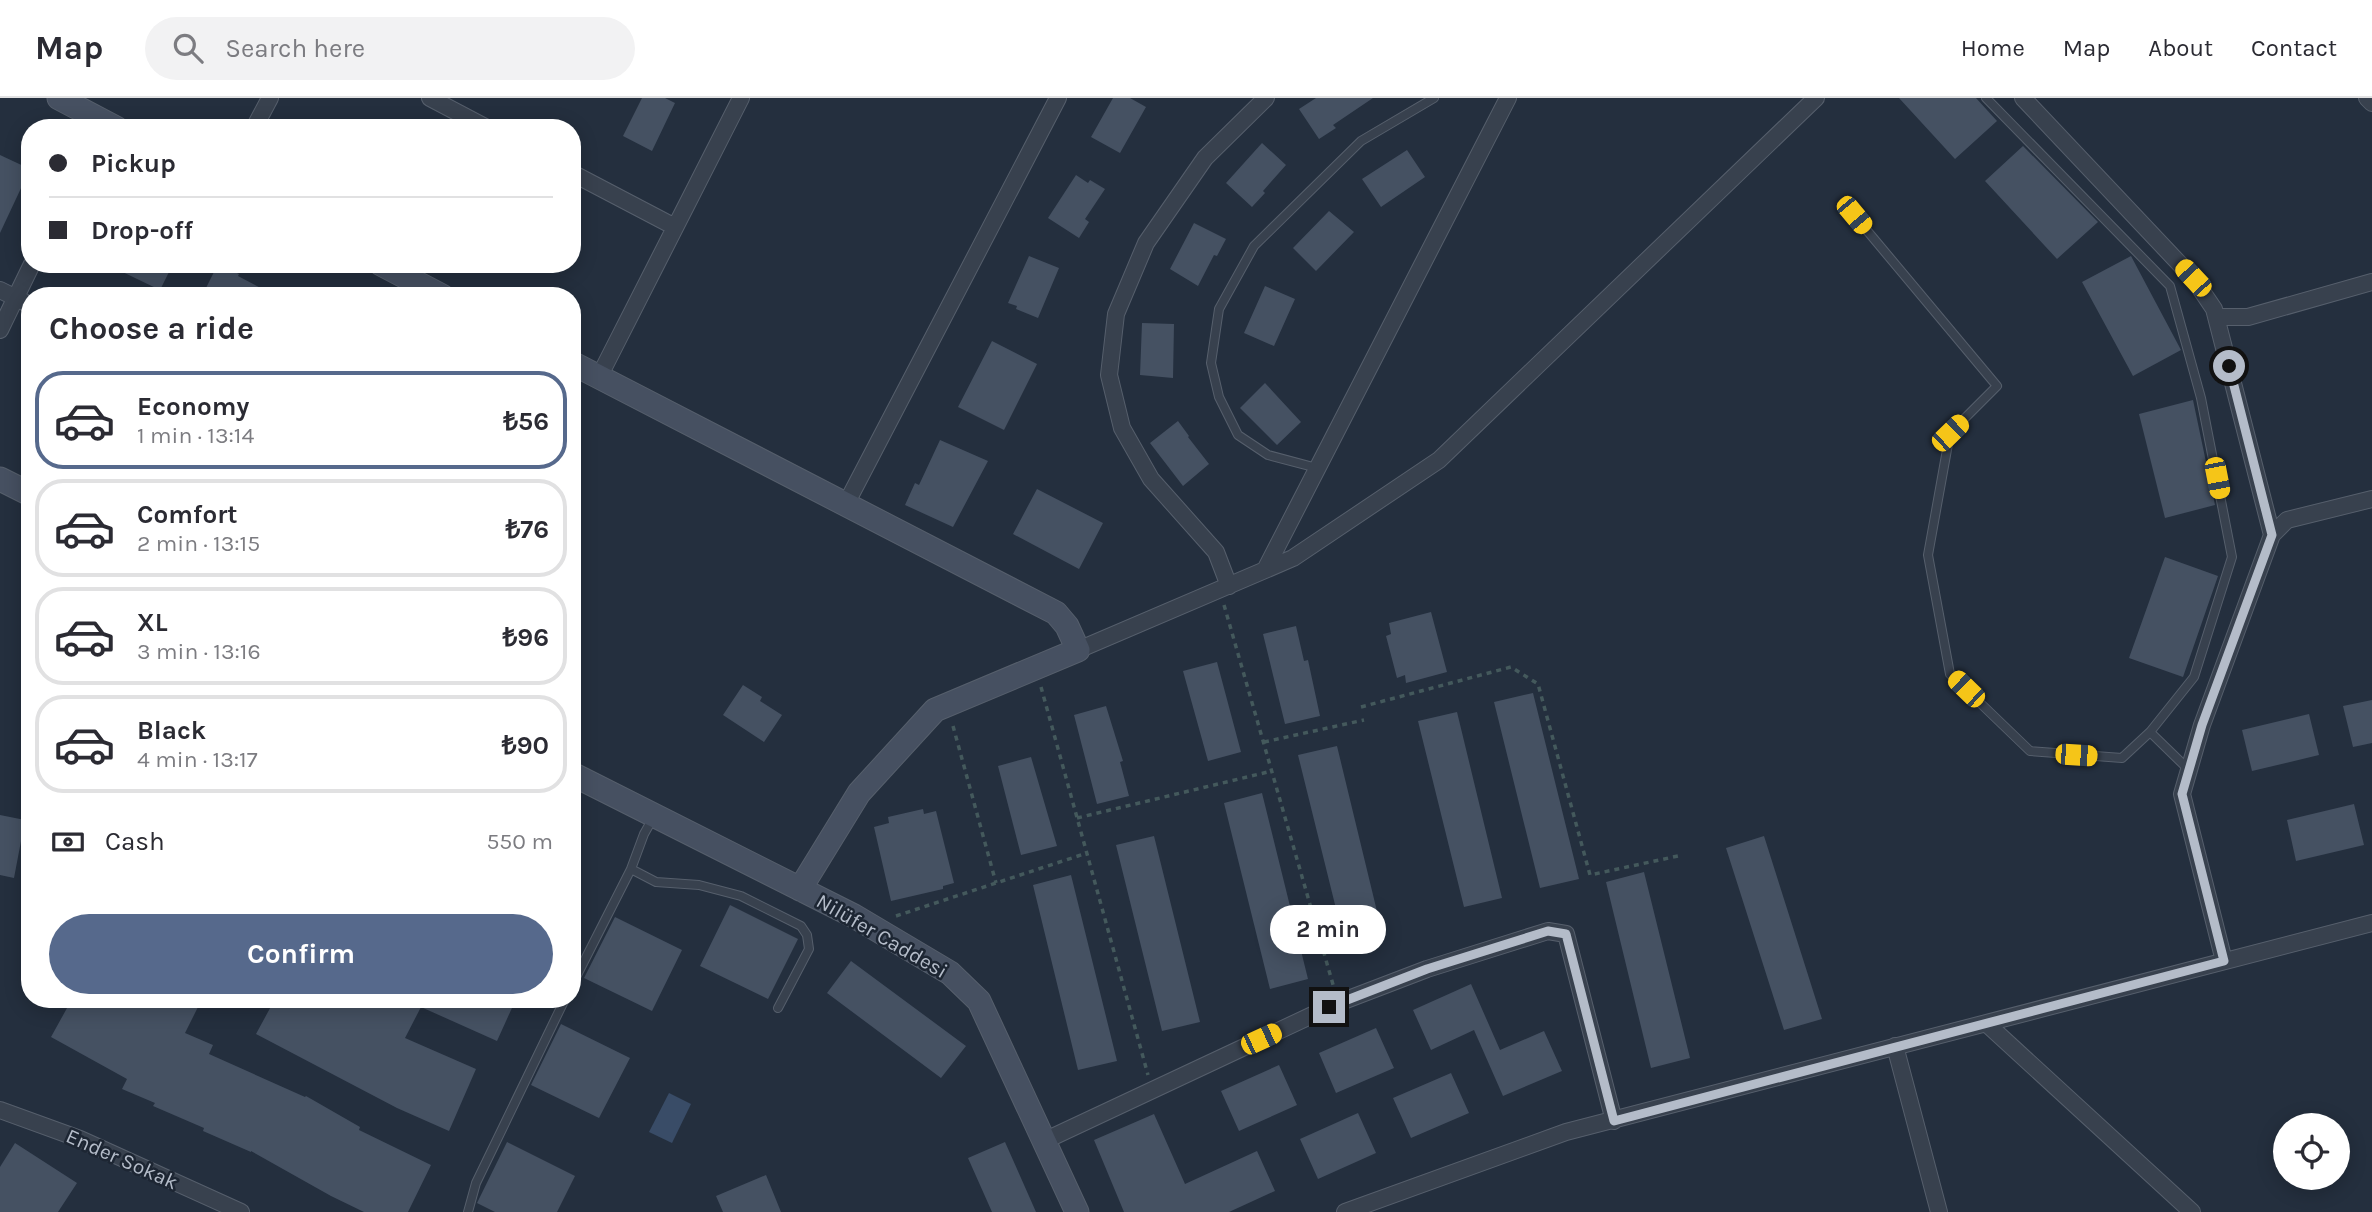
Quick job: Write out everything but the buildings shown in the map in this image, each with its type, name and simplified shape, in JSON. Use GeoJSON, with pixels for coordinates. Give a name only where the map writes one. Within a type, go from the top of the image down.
{"type":"FeatureCollection","features":[{"type":"Feature","properties":{"kind":"street"},"geometry":{"type":"LineString","coordinates":[[59,98],[95,119]]}},
{"type":"Feature","properties":{"kind":"street"},"geometry":{"type":"LineString","coordinates":[[259,119],[270,98]]}},
{"type":"Feature","properties":{"kind":"street"},"geometry":{"type":"LineString","coordinates":[[430,98],[470,119]]}},
{"type":"Feature","properties":{"kind":"street"},"geometry":{"type":"LineString","coordinates":[[599,377],[741,98]]}},
{"type":"Feature","properties":{"kind":"street"},"geometry":{"type":"LineString","coordinates":[[846,504],[1058,98]]}},
{"type":"Feature","properties":{"kind":"street"},"geometry":{"type":"LineString","coordinates":[[1224,587],[1216,552],[1152,479],[1122,428],[1109,375],[1116,314],[1146,243],[1205,158],[1266,98]]}},
{"type":"Feature","properties":{"kind":"street"},"geometry":{"type":"LineString","coordinates":[[1265,570],[1508,98]]}},
{"type":"Feature","properties":{"kind":"street"},"geometry":{"type":"LineString","coordinates":[[800,889],[859,793],[935,710],[1293,558],[1439,460],[1816,98]]}},
{"type":"Feature","properties":{"kind":"street"},"geometry":{"type":"LineString","coordinates":[[2024,98],[2193,278],[2214,309],[2272,535]]}},
{"type":"Feature","properties":{"kind":"street"},"geometry":{"type":"LineString","coordinates":[[2367,98],[2372,103]]}},
{"type":"Feature","properties":{"kind":"street"},"geometry":{"type":"LineString","coordinates":[[581,178],[675,227]]}},
{"type":"Feature","properties":{"kind":"street"},"geometry":{"type":"LineString","coordinates":[[398,273],[425,287]]}},
{"type":"Feature","properties":{"kind":"street"},"geometry":{"type":"LineString","coordinates":[[2216,317],[2248,317],[2372,282]]}},
{"type":"Feature","properties":{"kind":"street"},"geometry":{"type":"LineString","coordinates":[[0,290],[21,300]]}},
{"type":"Feature","properties":{"kind":"street"},"geometry":{"type":"LineString","coordinates":[[0,330],[21,304]]}},
{"type":"Feature","properties":{"kind":"street"},"geometry":{"type":"LineString","coordinates":[[581,368],[1056,613],[1067,626],[1078,650]]}},
{"type":"Feature","properties":{"kind":"street"},"geometry":{"type":"LineString","coordinates":[[0,479],[21,490]]}},
{"type":"Feature","properties":{"kind":"street"},"geometry":{"type":"LineString","coordinates":[[2224,961],[2182,794],[2202,725],[2272,535],[2287,520],[2372,499]]}},
{"type":"Feature","properties":{"kind":"street","name":"Nilüfer Caddesi"},"geometry":{"type":"LineString","coordinates":[[581,779],[869,925],[950,973],[979,1001],[1077,1212]]}},
{"type":"Feature","properties":{"kind":"street"},"geometry":{"type":"LineString","coordinates":[[1345,1212],[1566,1132],[2372,923]]}},
{"type":"Feature","properties":{"kind":"street"},"geometry":{"type":"LineString","coordinates":[[1044,1141],[1338,1003],[1427,969],[1548,931],[1566,934],[1614,1121]]}},
{"type":"Feature","properties":{"kind":"street"},"geometry":{"type":"LineString","coordinates":[[1986,1023],[2192,1212]]}},
{"type":"Feature","properties":{"kind":"street"},"geometry":{"type":"LineString","coordinates":[[1895,1046],[1939,1212]]}},
{"type":"Feature","properties":{"kind":"street","name":"Ender Sokak"},"geometry":{"type":"LineString","coordinates":[[0,1110],[80,1139],[241,1212]]}},
{"type":"Feature","properties":{"kind":"lane"},"geometry":{"type":"LineString","coordinates":[[1317,468],[1268,455],[1238,435],[1219,397],[1211,363],[1219,309],[1254,246],[1273,227],[1361,141],[1434,98]]}},
{"type":"Feature","properties":{"kind":"lane"},"geometry":{"type":"LineString","coordinates":[[1854,215],[1997,386],[1950,433],[1928,555],[1950,674],[2030,751],[2122,758],[2150,732],[2194,677],[2232,557],[2201,398],[2169,286],[1986,98]]}},
{"type":"Feature","properties":{"kind":"lane"},"geometry":{"type":"LineString","coordinates":[[2150,732],[2189,770]]}},
{"type":"Feature","properties":{"kind":"lane"},"geometry":{"type":"LineString","coordinates":[[581,967],[631,869],[654,816]]}},
{"type":"Feature","properties":{"kind":"lane"},"geometry":{"type":"LineString","coordinates":[[631,869],[656,882],[699,885],[741,896],[801,926],[807,935],[808,949],[778,1008]]}},
{"type":"Feature","properties":{"kind":"lane"},"geometry":{"type":"LineString","coordinates":[[468,1212],[476,1183],[561,1008]]}},
{"type":"Feature","properties":{"kind":"path"},"geometry":{"type":"LineString","coordinates":[[1224,587],[1264,742],[1338,1003]]}},
{"type":"Feature","properties":{"kind":"path"},"geometry":{"type":"LineString","coordinates":[[1361,708],[1511,667],[1538,684],[1590,875],[1678,856]]}},
{"type":"Feature","properties":{"kind":"path"},"geometry":{"type":"LineString","coordinates":[[1036,668],[1152,1090]]}},
{"type":"Feature","properties":{"kind":"path"},"geometry":{"type":"LineString","coordinates":[[947,705],[996,883]]}},
{"type":"Feature","properties":{"kind":"path"},"geometry":{"type":"LineString","coordinates":[[1264,742],[1364,720]]}},
{"type":"Feature","properties":{"kind":"path"},"geometry":{"type":"LineString","coordinates":[[1077,818],[1272,771]]}},
{"type":"Feature","properties":{"kind":"path"},"geometry":{"type":"LineString","coordinates":[[869,925],[1087,853]]}},
{"type":"Feature","properties":{"kind":"water"},"geometry":{"type":"Polygon","coordinates":[[[669,1093],[691,1104],[672,1143],[649,1132],[669,1093]]]}},
{"type":"Feature","properties":{"kind":"route"},"geometry":{"type":"LineString","coordinates":[[1329,1007],[1427,969],[1548,931],[1566,934],[1614,1121],[2224,961],[2182,794],[2202,725],[2272,535],[2229,366]]}}]}
